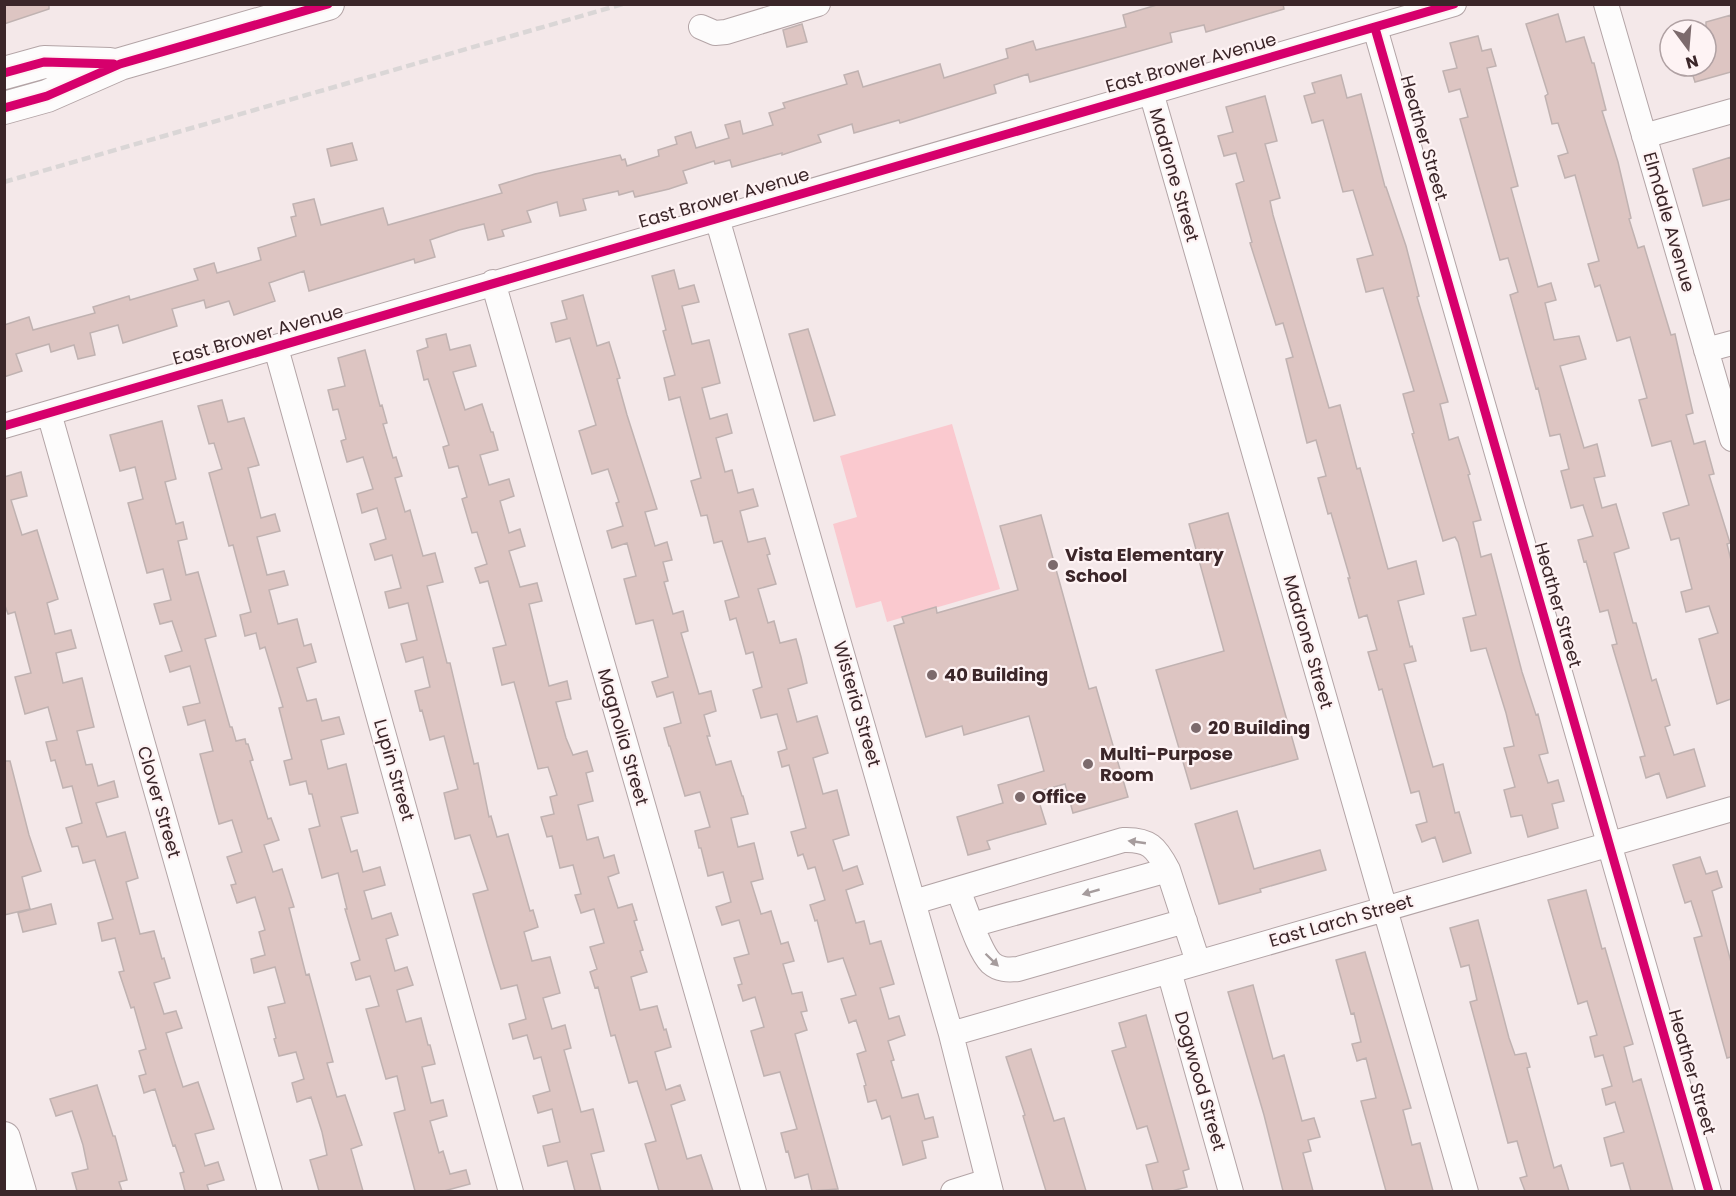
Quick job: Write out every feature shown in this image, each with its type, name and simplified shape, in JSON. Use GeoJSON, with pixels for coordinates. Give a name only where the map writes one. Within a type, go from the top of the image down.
{"type":"FeatureCollection","features":[{"type":"Feature","properties":{"kind":"main road"},"geometry":{"type":"LineString","coordinates":[[4,108],[47,96],[120,64],[328,4]]}},
{"type":"Feature","properties":{"kind":"main road"},"geometry":{"type":"LineString","coordinates":[[4,73],[44,62],[120,64]]}},
{"type":"Feature","properties":{"kind":"main road"},"geometry":{"type":"LineString","coordinates":[[4,1138],[20,1191]]}},
{"type":"Feature","properties":{"kind":"street"},"geometry":{"type":"LineString","coordinates":[[701,27],[715,33],[726,32],[818,4]]}},
{"type":"Feature","properties":{"kind":"street","name":"East Brower Avenue"},"geometry":{"type":"LineString","coordinates":[[4,426],[1454,4]]}},
{"type":"Feature","properties":{"kind":"street","name":"Elmdale Avenue"},"geometry":{"type":"LineString","coordinates":[[1606,4],[1731,440]]}},
{"type":"Feature","properties":{"kind":"street","name":"Heather Street"},"geometry":{"type":"LineString","coordinates":[[1375,28],[1709,1191]]}},
{"type":"Feature","properties":{"kind":"street","name":"Madrone Street"},"geometry":{"type":"LineString","coordinates":[[1150,92],[1466,1191]]}},
{"type":"Feature","properties":{"kind":"street"},"geometry":{"type":"LineString","coordinates":[[1644,136],[1731,111]]}},
{"type":"Feature","properties":{"kind":"street","name":"Wisteria Street"},"geometry":{"type":"LineString","coordinates":[[717,218],[914,902],[951,1034],[989,1186]]}},
{"type":"Feature","properties":{"kind":"street","name":"Magnolia Street"},"geometry":{"type":"LineString","coordinates":[[493,282],[754,1191]]}},
{"type":"Feature","properties":{"kind":"street"},"geometry":{"type":"LineString","coordinates":[[1706,350],[1731,343]]}},
{"type":"Feature","properties":{"kind":"street","name":"Lupin Street"},"geometry":{"type":"LineString","coordinates":[[276,348],[511,1191]]}},
{"type":"Feature","properties":{"kind":"street","name":"Clover Street"},"geometry":{"type":"LineString","coordinates":[[49,413],[270,1191]]}},
{"type":"Feature","properties":{"kind":"street","name":"East Larch Street"},"geometry":{"type":"LineString","coordinates":[[951,1034],[1731,809]]}},
{"type":"Feature","properties":{"kind":"street"},"geometry":{"type":"LineString","coordinates":[[914,902],[1123,840],[1138,840],[1150,845],[1161,856],[1168,870],[1198,962]]}},
{"type":"Feature","properties":{"kind":"street"},"geometry":{"type":"LineString","coordinates":[[972,925],[1168,870]]}},
{"type":"Feature","properties":{"kind":"street"},"geometry":{"type":"LineString","coordinates":[[958,890],[982,950],[992,963],[1004,970],[1018,969],[1185,921]]}},
{"type":"Feature","properties":{"kind":"street","name":"Dogwood Street"},"geometry":{"type":"LineString","coordinates":[[1169,971],[1231,1191]]}},
{"type":"Feature","properties":{"kind":"street"},"geometry":{"type":"LineString","coordinates":[[953,1191],[989,1186]]}},
{"type":"Feature","properties":{"kind":"shaded area"},"geometry":{"type":"Polygon","coordinates":[[[952,424],[1000,589],[887,622],[881,601],[856,608],[833,524],[857,517],[840,456],[952,424]]]}},
{"type":"Feature","properties":{"kind":"building"},"geometry":{"type":"Polygon","coordinates":[[[4,4],[49,4],[49,9],[4,24],[4,4]]]}},
{"type":"Feature","properties":{"kind":"building"},"geometry":{"type":"Polygon","coordinates":[[[1160,4],[1283,4],[1284,9],[1206,32],[1204,25],[1170,33],[1172,42],[1030,82],[1028,74],[994,85],[996,93],[900,123],[899,120],[854,133],[852,124],[818,135],[821,142],[782,155],[782,153],[732,167],[730,160],[715,164],[714,161],[683,171],[687,183],[669,189],[635,197],[633,191],[619,195],[618,191],[583,199],[586,210],[560,216],[557,202],[527,211],[531,222],[502,230],[504,236],[488,240],[484,224],[459,230],[430,240],[435,257],[415,263],[414,259],[309,291],[304,271],[269,283],[275,301],[234,315],[229,301],[206,308],[204,300],[172,309],[177,326],[123,343],[118,325],[90,333],[95,355],[78,359],[74,345],[51,352],[49,344],[16,354],[22,371],[4,377],[4,325],[29,317],[33,330],[95,313],[93,307],[129,296],[130,300],[198,280],[194,269],[214,263],[217,273],[261,260],[258,248],[296,236],[291,217],[296,216],[293,204],[314,199],[321,225],[383,208],[388,225],[502,193],[499,185],[535,174],[620,155],[622,160],[625,159],[627,166],[659,156],[658,150],[677,144],[675,137],[691,132],[696,148],[729,138],[725,125],[740,121],[743,134],[773,125],[769,113],[785,108],[783,103],[847,84],[844,75],[858,71],[863,87],[940,64],[944,78],[1008,58],[1006,49],[1033,41],[1036,50],[1126,27],[1123,15],[1160,4]]]}},
{"type":"Feature","properties":{"kind":"building"},"geometry":{"type":"Polygon","coordinates":[[[1558,14],[1566,42],[1584,37],[1592,63],[1594,63],[1606,110],[1602,111],[1618,162],[1631,218],[1629,219],[1638,248],[1644,246],[1671,335],[1675,334],[1693,413],[1686,415],[1694,444],[1705,441],[1714,474],[1709,475],[1730,543],[1727,544],[1731,560],[1731,699],[1717,704],[1699,639],[1718,633],[1709,606],[1686,612],[1681,592],[1692,589],[1679,538],[1671,540],[1663,513],[1689,505],[1671,441],[1652,446],[1639,400],[1647,398],[1630,337],[1617,341],[1600,285],[1595,287],[1588,264],[1599,261],[1575,175],[1565,178],[1558,156],[1568,153],[1558,123],[1552,124],[1545,96],[1548,94],[1526,24],[1558,14]]]}},
{"type":"Feature","properties":{"kind":"building"},"geometry":{"type":"Polygon","coordinates":[[[1731,15],[1731,72],[1718,76],[1718,19],[1731,15]]]}},
{"type":"Feature","properties":{"kind":"building"},"geometry":{"type":"Polygon","coordinates":[[[802,24],[807,42],[787,47],[783,30],[802,24]]]}},
{"type":"Feature","properties":{"kind":"building"},"geometry":{"type":"Polygon","coordinates":[[[1478,36],[1482,51],[1491,49],[1496,66],[1487,68],[1518,186],[1511,188],[1538,287],[1551,283],[1556,300],[1545,303],[1554,340],[1579,336],[1586,359],[1560,366],[1584,448],[1597,444],[1605,476],[1594,478],[1602,508],[1616,504],[1629,548],[1614,553],[1633,623],[1636,623],[1652,681],[1656,679],[1670,725],[1665,727],[1674,755],[1694,749],[1705,786],[1667,798],[1659,773],[1646,778],[1640,757],[1645,756],[1612,645],[1617,644],[1608,610],[1600,612],[1578,540],[1593,536],[1583,505],[1571,508],[1561,471],[1569,469],[1560,434],[1550,436],[1538,388],[1536,389],[1510,295],[1518,292],[1508,258],[1500,260],[1460,119],[1468,117],[1460,89],[1449,92],[1443,71],[1457,68],[1450,43],[1478,36]]]}},
{"type":"Feature","properties":{"kind":"building"},"geometry":{"type":"Polygon","coordinates":[[[1341,75],[1347,98],[1361,94],[1385,187],[1406,246],[1419,296],[1417,297],[1448,402],[1440,404],[1449,440],[1458,437],[1470,474],[1468,475],[1481,520],[1473,522],[1481,557],[1491,554],[1522,672],[1536,715],[1538,714],[1548,753],[1539,755],[1548,783],[1558,780],[1564,801],[1552,804],[1558,828],[1528,837],[1522,815],[1511,817],[1504,790],[1515,787],[1504,748],[1514,746],[1486,648],[1471,651],[1463,618],[1476,615],[1458,542],[1455,537],[1443,541],[1412,434],[1414,433],[1403,394],[1414,391],[1383,288],[1366,292],[1357,259],[1373,255],[1353,190],[1343,192],[1323,120],[1312,123],[1304,96],[1315,93],[1312,83],[1341,75]]]}},
{"type":"Feature","properties":{"kind":"building"},"geometry":{"type":"Polygon","coordinates":[[[1694,78],[1709,78],[1695,82],[1694,78]]]}},
{"type":"Feature","properties":{"kind":"building"},"geometry":{"type":"Polygon","coordinates":[[[1265,96],[1277,141],[1265,144],[1280,198],[1270,201],[1329,408],[1340,405],[1388,569],[1416,561],[1424,594],[1398,601],[1416,661],[1404,664],[1433,767],[1443,764],[1455,813],[1459,812],[1471,853],[1443,862],[1435,837],[1422,842],[1416,825],[1427,822],[1419,791],[1411,793],[1382,689],[1379,690],[1368,652],[1377,650],[1367,615],[1359,618],[1331,513],[1328,514],[1318,478],[1326,476],[1316,440],[1307,443],[1286,359],[1293,357],[1283,323],[1276,325],[1250,243],[1252,242],[1236,184],[1244,181],[1236,153],[1224,156],[1218,136],[1233,132],[1226,107],[1265,96]]]}},
{"type":"Feature","properties":{"kind":"building"},"geometry":{"type":"Polygon","coordinates":[[[352,143],[357,160],[331,166],[327,149],[352,143]]]}},
{"type":"Feature","properties":{"kind":"building"},"geometry":{"type":"Polygon","coordinates":[[[1731,157],[1731,199],[1703,206],[1693,169],[1731,157]]]}},
{"type":"Feature","properties":{"kind":"building"},"geometry":{"type":"Polygon","coordinates":[[[674,270],[679,289],[694,285],[699,302],[682,306],[692,344],[709,340],[713,355],[720,383],[702,388],[710,419],[727,414],[732,433],[716,438],[725,472],[732,470],[738,493],[753,489],[758,506],[740,511],[748,542],[765,538],[770,554],[767,555],[776,584],[758,589],[768,623],[774,621],[780,643],[796,639],[801,657],[807,683],[788,689],[797,722],[817,716],[828,753],[813,758],[823,794],[837,790],[849,835],[833,840],[843,871],[857,866],[863,884],[846,890],[856,923],[864,921],[870,944],[881,941],[894,984],[880,988],[889,1019],[899,1016],[905,1035],[888,1041],[894,1060],[891,1061],[902,1098],[918,1094],[925,1119],[933,1117],[938,1137],[922,1141],[926,1158],[903,1165],[890,1116],[882,1119],[876,1100],[868,1102],[864,1086],[866,1085],[857,1054],[866,1051],[856,1020],[849,1023],[841,999],[856,995],[843,958],[828,962],[817,920],[815,921],[810,905],[825,900],[815,867],[808,869],[803,854],[798,856],[791,832],[806,828],[789,765],[782,767],[778,752],[787,749],[777,714],[761,718],[753,690],[762,687],[753,652],[746,654],[736,618],[730,620],[725,601],[739,597],[722,541],[714,543],[707,515],[701,516],[691,481],[701,478],[680,397],[669,400],[664,378],[675,375],[652,276],[674,270]]]}},
{"type":"Feature","properties":{"kind":"building"},"geometry":{"type":"Polygon","coordinates":[[[583,295],[597,346],[609,342],[620,378],[617,379],[627,415],[657,509],[645,512],[655,546],[667,542],[672,560],[663,562],[668,581],[664,582],[673,614],[683,611],[688,631],[681,633],[699,694],[711,691],[716,711],[704,715],[710,736],[707,736],[716,765],[731,761],[743,796],[748,814],[731,818],[738,847],[754,843],[763,879],[751,882],[761,914],[771,911],[781,944],[788,942],[794,961],[783,964],[792,994],[802,992],[807,1011],[801,1012],[807,1030],[795,1034],[838,1189],[812,1191],[808,1174],[795,1178],[781,1133],[797,1129],[780,1072],[764,1076],[751,1031],[764,1027],[755,997],[743,1001],[738,985],[742,984],[734,958],[749,954],[739,920],[722,925],[716,907],[731,902],[723,872],[708,876],[701,848],[699,848],[695,831],[710,827],[700,792],[685,796],[669,746],[664,728],[681,723],[673,692],[657,697],[652,682],[668,677],[653,620],[636,624],[624,579],[636,576],[627,543],[612,548],[607,531],[623,526],[616,503],[619,502],[608,469],[592,474],[579,431],[596,425],[570,338],[556,342],[551,323],[567,319],[562,301],[583,295]]]}},
{"type":"Feature","properties":{"kind":"building"},"geometry":{"type":"Polygon","coordinates":[[[808,329],[835,415],[814,421],[789,334],[808,329]]]}},
{"type":"Feature","properties":{"kind":"building"},"geometry":{"type":"Polygon","coordinates":[[[446,334],[450,350],[470,345],[476,366],[453,372],[465,410],[482,404],[491,432],[493,432],[498,450],[480,455],[489,485],[509,479],[514,496],[500,501],[509,533],[520,529],[525,546],[509,551],[520,587],[537,583],[542,601],[529,604],[549,686],[567,681],[571,699],[556,702],[566,738],[573,755],[587,751],[593,771],[586,773],[593,801],[578,805],[587,840],[598,837],[604,858],[614,855],[619,873],[608,877],[618,908],[632,904],[637,920],[634,921],[643,950],[640,951],[647,972],[631,977],[640,1010],[657,1006],[671,1047],[655,1052],[666,1090],[680,1085],[685,1100],[671,1105],[687,1159],[701,1155],[713,1191],[659,1191],[645,1144],[656,1141],[637,1081],[629,1083],[615,1035],[611,1036],[598,987],[595,988],[590,972],[597,969],[590,947],[604,943],[594,909],[581,913],[575,895],[581,894],[573,865],[560,868],[552,836],[547,837],[541,817],[554,814],[550,797],[557,795],[548,767],[538,769],[514,682],[502,685],[493,648],[506,645],[488,581],[480,583],[475,568],[487,564],[477,532],[472,533],[462,499],[467,497],[458,466],[449,468],[443,447],[449,445],[428,379],[424,380],[417,351],[428,347],[426,339],[446,334]]]}},
{"type":"Feature","properties":{"kind":"building"},"geometry":{"type":"Polygon","coordinates":[[[365,350],[387,423],[383,424],[393,458],[396,457],[402,476],[395,478],[405,512],[410,510],[423,556],[435,553],[443,582],[427,586],[447,663],[450,663],[474,764],[478,763],[489,817],[491,816],[497,837],[508,834],[530,911],[533,910],[538,927],[524,932],[532,961],[550,957],[560,993],[543,998],[552,1029],[565,1025],[571,1048],[564,1050],[581,1112],[593,1109],[604,1151],[591,1154],[601,1191],[575,1191],[567,1161],[548,1166],[543,1146],[560,1142],[552,1109],[538,1113],[533,1096],[550,1091],[541,1057],[534,1059],[527,1035],[513,1039],[509,1024],[526,1019],[517,985],[501,989],[493,963],[473,894],[488,890],[470,835],[455,839],[444,793],[458,789],[444,736],[430,740],[415,691],[430,687],[423,657],[406,662],[401,644],[417,640],[408,603],[389,608],[385,592],[401,588],[392,555],[375,560],[370,544],[386,539],[377,508],[362,513],[357,494],[373,489],[363,457],[347,462],[341,441],[346,439],[338,409],[333,410],[328,390],[345,386],[338,358],[365,350]]]}},
{"type":"Feature","properties":{"kind":"building"},"geometry":{"type":"Polygon","coordinates":[[[222,400],[228,422],[244,418],[259,465],[248,468],[261,518],[275,514],[280,531],[257,537],[267,575],[284,571],[288,585],[269,590],[278,624],[297,619],[304,646],[311,644],[316,662],[297,668],[307,701],[316,699],[322,721],[339,717],[344,734],[321,740],[328,769],[346,764],[358,813],[341,817],[351,852],[357,850],[363,872],[380,867],[385,885],[364,891],[372,919],[391,913],[398,935],[386,939],[395,971],[407,967],[413,985],[397,990],[406,1022],[421,1018],[435,1064],[422,1067],[431,1103],[443,1100],[447,1116],[430,1121],[439,1153],[443,1151],[450,1174],[466,1170],[470,1184],[444,1191],[415,1191],[394,1113],[405,1110],[397,1076],[386,1079],[366,1009],[379,1006],[370,976],[356,980],[351,963],[360,960],[345,909],[347,909],[338,873],[322,878],[309,829],[320,826],[312,794],[309,794],[306,781],[290,785],[284,761],[292,759],[279,708],[283,707],[265,647],[260,649],[256,633],[245,636],[240,615],[251,612],[233,545],[229,546],[209,473],[222,469],[214,443],[209,444],[198,406],[222,400]]]}},
{"type":"Feature","properties":{"kind":"building"},"geometry":{"type":"Polygon","coordinates":[[[162,421],[176,479],[165,482],[176,524],[183,522],[187,539],[178,541],[186,575],[198,572],[216,636],[205,639],[230,727],[232,727],[236,741],[245,739],[248,744],[253,760],[250,761],[268,819],[271,818],[279,840],[264,845],[273,872],[282,869],[294,907],[289,908],[306,975],[309,974],[333,1062],[327,1063],[337,1097],[345,1095],[362,1145],[351,1149],[363,1191],[319,1191],[310,1160],[327,1155],[322,1132],[311,1097],[297,1102],[292,1083],[304,1079],[296,1052],[279,1056],[274,1039],[276,1038],[268,1007],[285,1003],[275,967],[254,973],[251,959],[265,955],[259,932],[265,930],[255,897],[237,903],[231,885],[236,884],[227,857],[242,852],[232,820],[219,824],[215,810],[200,754],[213,751],[205,720],[188,725],[183,707],[200,703],[190,666],[170,672],[165,656],[182,651],[172,621],[160,624],[154,604],[171,600],[163,569],[147,573],[128,503],[143,499],[135,467],[120,471],[110,435],[162,421]]]}},
{"type":"Feature","properties":{"kind":"building"},"geometry":{"type":"Polygon","coordinates":[[[21,472],[27,496],[11,500],[22,535],[37,530],[58,599],[47,603],[55,634],[71,630],[76,648],[56,653],[63,683],[82,678],[94,727],[77,731],[86,765],[92,764],[98,786],[114,781],[118,797],[96,803],[107,837],[125,832],[138,878],[126,882],[140,934],[154,931],[170,978],[154,983],[164,1014],[176,1011],[182,1028],[166,1033],[183,1087],[198,1082],[214,1129],[195,1134],[205,1166],[218,1162],[224,1180],[207,1185],[209,1191],[185,1191],[180,1173],[184,1172],[175,1145],[173,1146],[155,1089],[144,1093],[139,1076],[146,1074],[139,1051],[146,1049],[134,1007],[131,1008],[119,972],[124,971],[115,938],[102,941],[98,923],[113,919],[95,860],[83,863],[78,846],[72,847],[66,828],[82,823],[72,786],[63,788],[55,760],[51,761],[46,742],[57,740],[48,707],[25,714],[15,677],[31,673],[15,612],[8,614],[4,603],[4,477],[21,472]]]}},
{"type":"Feature","properties":{"kind":"building"},"geometry":{"type":"Polygon","coordinates":[[[1228,513],[1298,759],[1191,789],[1156,670],[1224,651],[1189,524],[1228,513]]]}},
{"type":"Feature","properties":{"kind":"building"},"geometry":{"type":"Polygon","coordinates":[[[1041,515],[1089,689],[1096,687],[1128,797],[1073,813],[1065,784],[1036,792],[1046,824],[987,841],[990,849],[968,855],[957,817],[1003,803],[998,785],[1044,771],[1029,716],[964,735],[962,726],[926,737],[894,626],[904,623],[902,617],[936,607],[937,613],[1018,590],[1000,526],[1041,515]]]}},
{"type":"Feature","properties":{"kind":"building"},"geometry":{"type":"Polygon","coordinates":[[[4,761],[10,761],[41,871],[22,877],[30,909],[4,915],[4,761]]]}},
{"type":"Feature","properties":{"kind":"building"},"geometry":{"type":"Polygon","coordinates":[[[1237,811],[1254,869],[1320,850],[1326,870],[1260,889],[1261,892],[1219,904],[1195,824],[1237,811]]]}},
{"type":"Feature","properties":{"kind":"building"},"geometry":{"type":"Polygon","coordinates":[[[1700,857],[1706,874],[1717,871],[1722,887],[1712,891],[1731,962],[1731,1057],[1727,1058],[1694,938],[1702,936],[1691,901],[1685,903],[1673,865],[1700,857]]]}},
{"type":"Feature","properties":{"kind":"building"},"geometry":{"type":"Polygon","coordinates":[[[1586,890],[1602,949],[1605,948],[1633,1044],[1624,1047],[1633,1082],[1641,1079],[1673,1191],[1631,1191],[1623,1163],[1611,1166],[1604,1138],[1624,1132],[1615,1102],[1606,1105],[1602,1089],[1612,1086],[1603,1055],[1595,1057],[1590,1037],[1597,1035],[1587,1001],[1578,1004],[1548,900],[1586,890]]]}},
{"type":"Feature","properties":{"kind":"building"},"geometry":{"type":"Polygon","coordinates":[[[51,904],[56,924],[23,932],[18,913],[51,904]]]}},
{"type":"Feature","properties":{"kind":"building"},"geometry":{"type":"Polygon","coordinates":[[[1478,920],[1509,1038],[1515,1055],[1526,1053],[1530,1067],[1527,1068],[1554,1168],[1561,1165],[1569,1191],[1525,1191],[1520,1178],[1527,1176],[1517,1141],[1508,1143],[1470,1002],[1477,1000],[1469,965],[1461,967],[1450,928],[1478,920]]]}},
{"type":"Feature","properties":{"kind":"building"},"geometry":{"type":"Polygon","coordinates":[[[1365,952],[1411,1108],[1403,1110],[1412,1145],[1420,1143],[1433,1191],[1386,1191],[1361,1101],[1376,1098],[1366,1058],[1357,1061],[1352,1044],[1361,1042],[1336,960],[1365,952]]]}},
{"type":"Feature","properties":{"kind":"building"},"geometry":{"type":"Polygon","coordinates":[[[1253,985],[1273,1059],[1284,1055],[1302,1121],[1314,1118],[1320,1137],[1308,1140],[1311,1151],[1303,1153],[1313,1191],[1283,1191],[1264,1115],[1228,992],[1253,985]]]}},
{"type":"Feature","properties":{"kind":"building"},"geometry":{"type":"Polygon","coordinates":[[[1146,1015],[1189,1169],[1183,1171],[1187,1187],[1172,1191],[1153,1191],[1146,1165],[1158,1162],[1147,1126],[1137,1129],[1112,1051],[1126,1047],[1119,1023],[1146,1015]]]}},
{"type":"Feature","properties":{"kind":"building"},"geometry":{"type":"Polygon","coordinates":[[[1031,1049],[1054,1121],[1064,1118],[1086,1191],[1046,1191],[1006,1057],[1031,1049]]]}},
{"type":"Feature","properties":{"kind":"building"},"geometry":{"type":"Polygon","coordinates":[[[97,1085],[113,1136],[115,1136],[127,1180],[119,1182],[122,1191],[77,1191],[72,1173],[88,1169],[83,1145],[72,1111],[56,1116],[50,1099],[97,1085]]]}},
{"type":"Feature","properties":{"kind":"railway"},"geometry":{"type":"LineString","coordinates":[[4,182],[623,4]]}},
{"type":"Feature","properties":{"kind":"cycle path"},"geometry":{"type":"LineString","coordinates":[[4,108],[47,96],[120,64],[328,4]]}},
{"type":"Feature","properties":{"kind":"cycle path"},"geometry":{"type":"LineString","coordinates":[[4,426],[1454,4]]}},
{"type":"Feature","properties":{"kind":"cycle path"},"geometry":{"type":"LineString","coordinates":[[1375,28],[1709,1192]]}},
{"type":"Feature","properties":{"kind":"cycle path"},"geometry":{"type":"LineString","coordinates":[[4,73],[44,62],[114,64]]}},
{"type":"Feature","properties":{"kind":"place","name":"Vista Elementary School"},"geometry":{"type":"Point","coordinates":[1053,565]}},
{"type":"Feature","properties":{"kind":"place","name":"40 Building"},"geometry":{"type":"Point","coordinates":[932,675]}},
{"type":"Feature","properties":{"kind":"place","name":"20 Building"},"geometry":{"type":"Point","coordinates":[1196,728]}},
{"type":"Feature","properties":{"kind":"place","name":"Multi-Purpose Room"},"geometry":{"type":"Point","coordinates":[1088,764]}},
{"type":"Feature","properties":{"kind":"place","name":"Office"},"geometry":{"type":"Point","coordinates":[1020,797]}}]}
